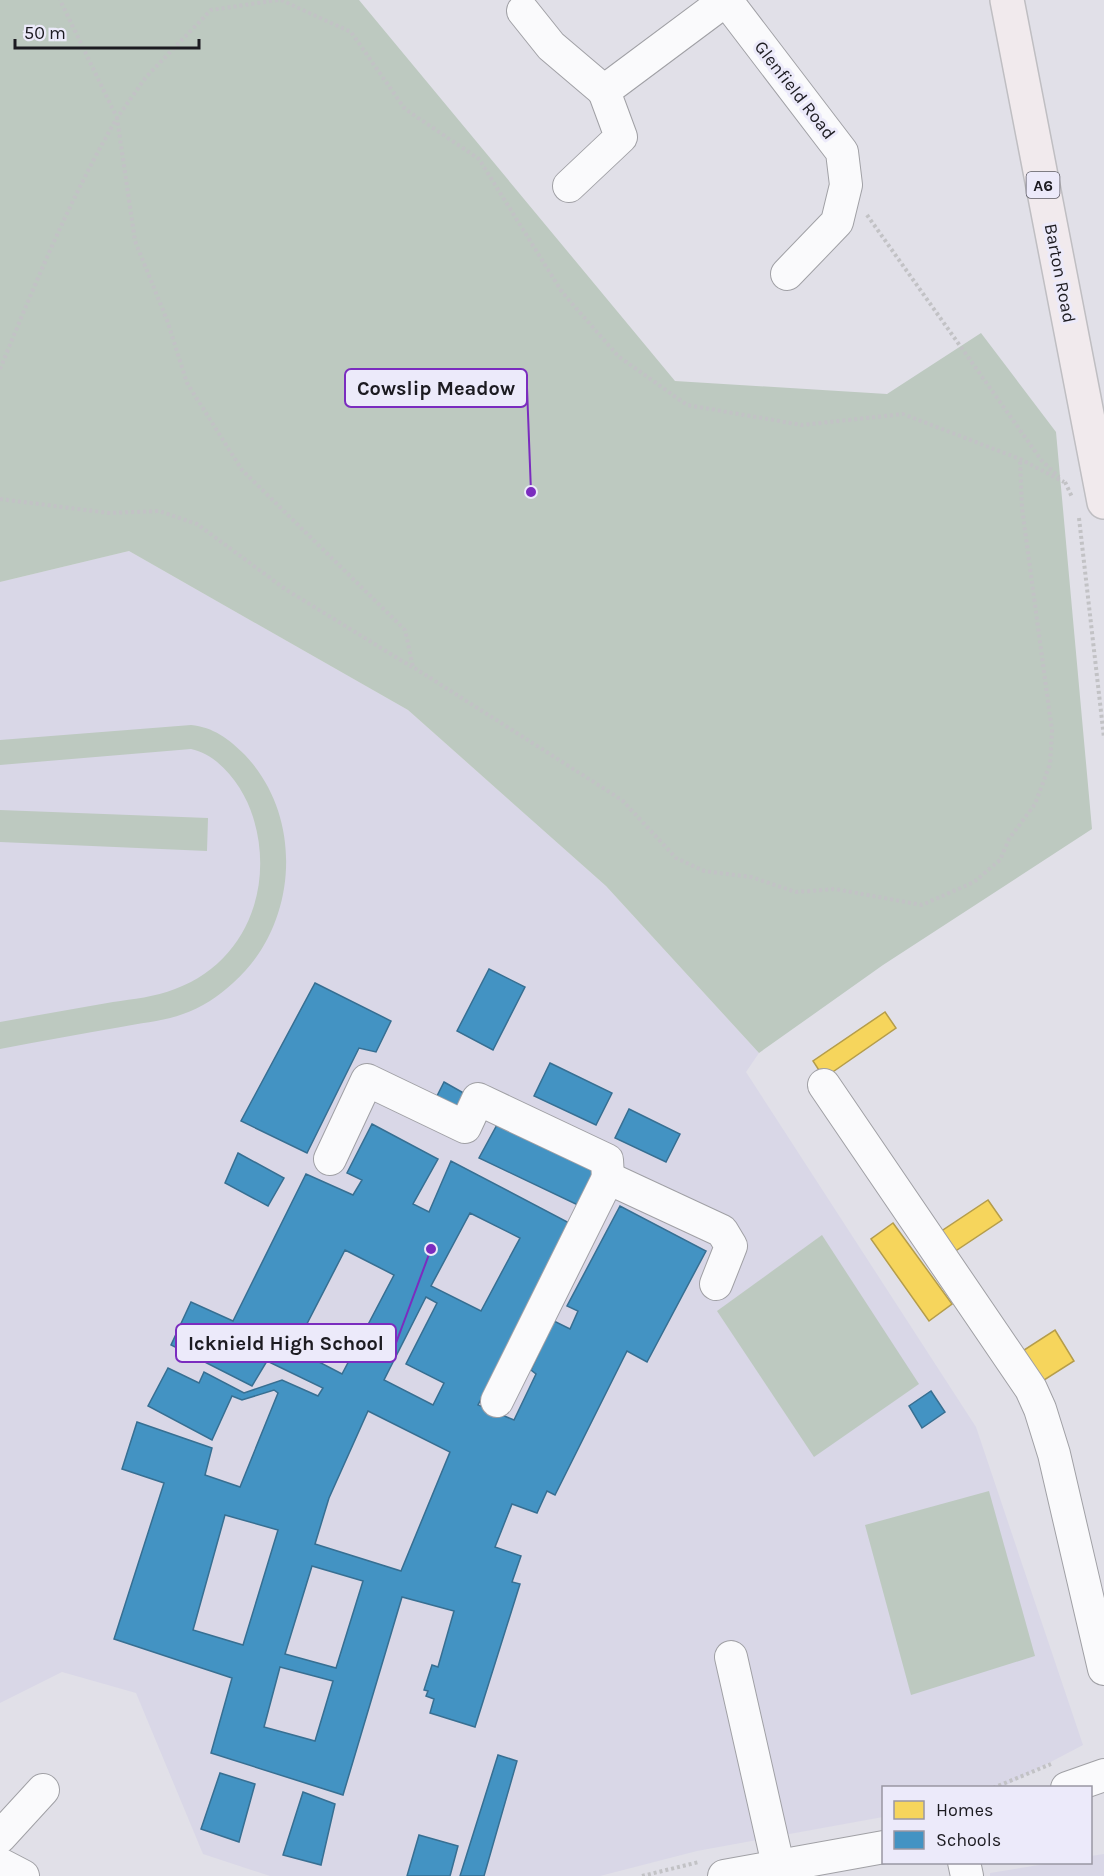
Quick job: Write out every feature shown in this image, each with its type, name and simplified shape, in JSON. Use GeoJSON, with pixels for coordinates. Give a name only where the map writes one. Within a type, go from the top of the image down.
{"type":"FeatureCollection","features":[{"type":"Feature","properties":{"kind":"highway","name":"Barton Road"},"geometry":{"type":"LineString","coordinates":[[1006,0],[1078,370],[1085,504]]}},
{"type":"Feature","properties":{"kind":"street","name":"Glenfield Road"},"geometry":{"type":"LineString","coordinates":[[604,92],[726,0],[842,152],[846,185],[837,222],[787,274]]}},
{"type":"Feature","properties":{"kind":"street"},"geometry":{"type":"LineString","coordinates":[[523,11],[551,46],[604,92],[621,137],[569,186]]}},
{"type":"Feature","properties":{"kind":"street"},"geometry":{"type":"LineString","coordinates":[[330,1159],[368,1080],[465,1127],[478,1099],[607,1160],[608,1178],[497,1401]]}},
{"type":"Feature","properties":{"kind":"street"},"geometry":{"type":"LineString","coordinates":[[824,1085],[1031,1389],[1040,1409],[1060,1478],[1104,1669]]}},
{"type":"Feature","properties":{"kind":"street"},"geometry":{"type":"LineString","coordinates":[[608,1178],[722,1231],[731,1246],[717,1284]]}},
{"type":"Feature","properties":{"kind":"street"},"geometry":{"type":"LineString","coordinates":[[731,1657],[778,1865]]}},
{"type":"Feature","properties":{"kind":"street"},"geometry":{"type":"LineString","coordinates":[[1071,1786],[1104,1774]]}},
{"type":"Feature","properties":{"kind":"street"},"geometry":{"type":"LineString","coordinates":[[0,1837],[43,1790]]}},
{"type":"Feature","properties":{"kind":"street"},"geometry":{"type":"LineString","coordinates":[[724,1876],[882,1847]]}},
{"type":"Feature","properties":{"kind":"street"},"geometry":{"type":"LineString","coordinates":[[0,1864],[23,1876]]}},
{"type":"Feature","properties":{"kind":"path"},"geometry":{"type":"LineString","coordinates":[[60,0],[117,118],[135,241],[168,320],[187,383],[242,470],[405,630],[413,667]]}},
{"type":"Feature","properties":{"kind":"path"},"geometry":{"type":"LineString","coordinates":[[0,369],[36,280],[94,156],[146,77],[211,10],[279,0],[351,32],[405,109],[479,159],[562,292],[618,356],[687,405],[802,426],[903,414],[1020,459],[1065,482]]}},
{"type":"Feature","properties":{"kind":"path"},"geometry":{"type":"LineString","coordinates":[[846,185],[1042,461],[1085,504],[1104,738]]}},
{"type":"Feature","properties":{"kind":"path"},"geometry":{"type":"LineString","coordinates":[[0,499],[109,513],[159,511],[197,524],[285,589],[413,667],[622,800],[676,858],[704,871],[751,876],[796,892],[835,889],[922,905],[974,882],[999,860],[1009,839],[1035,804],[1050,764],[1052,731],[1022,508],[1020,459]]}},
{"type":"Feature","properties":{"kind":"shaded area"},"geometry":{"type":"Polygon","coordinates":[[[0,0],[359,0],[675,381],[887,394],[981,333],[1056,432],[1092,829],[883,965],[759,1053],[606,886],[408,710],[129,551],[0,582],[0,0]]]}},
{"type":"Feature","properties":{"kind":"shaded area"},"geometry":{"type":"Polygon","coordinates":[[[129,551],[408,710],[606,886],[759,1053],[746,1072],[976,1427],[1083,1745],[1005,1786],[882,1786],[882,1817],[697,1851],[600,1876],[270,1876],[203,1854],[136,1693],[62,1672],[0,1703],[0,582],[129,551]]]}},
{"type":"Feature","properties":{"kind":"shaded area"},"geometry":{"type":"Polygon","coordinates":[[[191,725],[206,728],[220,735],[245,755],[264,781],[278,809],[285,840],[286,871],[281,902],[271,932],[255,959],[233,983],[210,1001],[190,1011],[160,1020],[0,1049],[0,1022],[152,996],[175,989],[200,977],[220,961],[237,942],[249,920],[257,895],[260,870],[259,843],[253,817],[244,796],[222,766],[202,753],[191,749],[0,765],[0,740],[191,725]]]}},
{"type":"Feature","properties":{"kind":"shaded area"},"geometry":{"type":"Polygon","coordinates":[[[0,810],[208,818],[207,851],[0,842],[0,810]]]}},
{"type":"Feature","properties":{"kind":"shaded area"},"geometry":{"type":"Polygon","coordinates":[[[822,1235],[919,1384],[814,1457],[717,1311],[822,1235]]]}},
{"type":"Feature","properties":{"kind":"shaded area"},"geometry":{"type":"Polygon","coordinates":[[[989,1491],[1035,1656],[911,1695],[865,1525],[989,1491]]]}},
{"type":"Feature","properties":{"kind":"shaded area"},"geometry":{"type":"Polygon","coordinates":[[[1104,1854],[1104,1876],[990,1876],[990,1873],[1045,1864],[1092,1864],[1092,1856],[1104,1854]]]}},
{"type":"Feature","properties":{"kind":"building: Homes"},"geometry":{"type":"Polygon","coordinates":[[[885,1012],[896,1028],[824,1078],[813,1061],[885,1012]]]}},
{"type":"Feature","properties":{"kind":"building: Homes"},"geometry":{"type":"Polygon","coordinates":[[[988,1200],[1002,1220],[954,1252],[940,1232],[988,1200]]]}},
{"type":"Feature","properties":{"kind":"building: Homes"},"geometry":{"type":"Polygon","coordinates":[[[893,1223],[952,1304],[929,1321],[871,1239],[893,1223]]]}},
{"type":"Feature","properties":{"kind":"building: Homes"},"geometry":{"type":"Polygon","coordinates":[[[1055,1330],[1074,1361],[1041,1382],[1021,1352],[1055,1330]]]}},
{"type":"Feature","properties":{"kind":"building: Schools"},"geometry":{"type":"Polygon","coordinates":[[[489,969],[525,987],[493,1050],[457,1031],[489,969]]]}},
{"type":"Feature","properties":{"kind":"building: Schools"},"geometry":{"type":"Polygon","coordinates":[[[315,983],[391,1021],[376,1052],[359,1048],[307,1153],[241,1121],[315,983]]]}},
{"type":"Feature","properties":{"kind":"building: Schools"},"geometry":{"type":"Polygon","coordinates":[[[550,1063],[612,1093],[596,1125],[534,1096],[550,1063]]]}},
{"type":"Feature","properties":{"kind":"building: Schools"},"geometry":{"type":"Polygon","coordinates":[[[444,1082],[469,1096],[462,1109],[437,1096],[444,1082]]]}},
{"type":"Feature","properties":{"kind":"building: Schools"},"geometry":{"type":"Polygon","coordinates":[[[629,1109],[680,1134],[666,1162],[615,1138],[629,1109]]]}},
{"type":"Feature","properties":{"kind":"building: Schools"},"geometry":{"type":"Polygon","coordinates":[[[498,1123],[597,1170],[580,1206],[479,1158],[498,1123]]]}},
{"type":"Feature","properties":{"kind":"building: Schools"},"geometry":{"type":"Polygon","coordinates":[[[372,1124],[438,1159],[413,1204],[429,1212],[451,1161],[575,1226],[478,1405],[514,1420],[536,1374],[531,1370],[554,1321],[570,1329],[578,1311],[567,1306],[620,1206],[706,1251],[647,1362],[627,1351],[555,1495],[547,1491],[537,1513],[512,1504],[495,1547],[521,1556],[512,1582],[520,1584],[475,1727],[430,1713],[434,1699],[426,1696],[428,1691],[424,1690],[432,1665],[438,1667],[454,1611],[402,1597],[343,1795],[211,1753],[232,1678],[114,1639],[164,1483],[122,1469],[137,1422],[212,1448],[205,1475],[240,1487],[278,1393],[274,1390],[242,1400],[232,1396],[212,1440],[148,1406],[168,1368],[199,1383],[204,1372],[244,1393],[282,1380],[318,1396],[323,1388],[267,1361],[252,1386],[171,1345],[191,1302],[233,1321],[306,1174],[353,1195],[362,1180],[347,1173],[372,1124]],[[470,1213],[431,1286],[481,1311],[520,1238],[470,1213]],[[345,1250],[294,1349],[342,1374],[394,1275],[345,1250]],[[426,1297],[384,1380],[433,1405],[444,1383],[406,1364],[437,1303],[426,1297]],[[368,1411],[329,1498],[315,1544],[401,1571],[450,1452],[368,1411]],[[225,1515],[193,1630],[243,1645],[278,1530],[225,1515]],[[312,1566],[285,1654],[336,1668],[363,1581],[312,1566]],[[280,1667],[264,1727],[315,1741],[333,1681],[280,1667]]]}},
{"type":"Feature","properties":{"kind":"building: Schools"},"geometry":{"type":"Polygon","coordinates":[[[238,1153],[284,1178],[268,1206],[225,1183],[238,1153]]]}},
{"type":"Feature","properties":{"kind":"building: Schools"},"geometry":{"type":"Polygon","coordinates":[[[931,1391],[945,1412],[922,1428],[909,1406],[931,1391]]]}},
{"type":"Feature","properties":{"kind":"building: Schools"},"geometry":{"type":"Polygon","coordinates":[[[498,1755],[517,1761],[484,1876],[460,1876],[498,1755]]]}},
{"type":"Feature","properties":{"kind":"building: Schools"},"geometry":{"type":"Polygon","coordinates":[[[220,1773],[255,1784],[239,1842],[201,1829],[220,1773]]]}},
{"type":"Feature","properties":{"kind":"building: Schools"},"geometry":{"type":"Polygon","coordinates":[[[303,1792],[335,1804],[321,1865],[283,1855],[303,1792]]]}},
{"type":"Feature","properties":{"kind":"building: Schools"},"geometry":{"type":"Polygon","coordinates":[[[419,1835],[458,1846],[450,1876],[407,1876],[419,1835]]]}},
{"type":"Feature","properties":{"kind":"place","name":"Cowslip Meadow"},"geometry":{"type":"Point","coordinates":[531,492]}},
{"type":"Feature","properties":{"kind":"place","name":"Icknield High School"},"geometry":{"type":"Point","coordinates":[431,1249]}}]}
